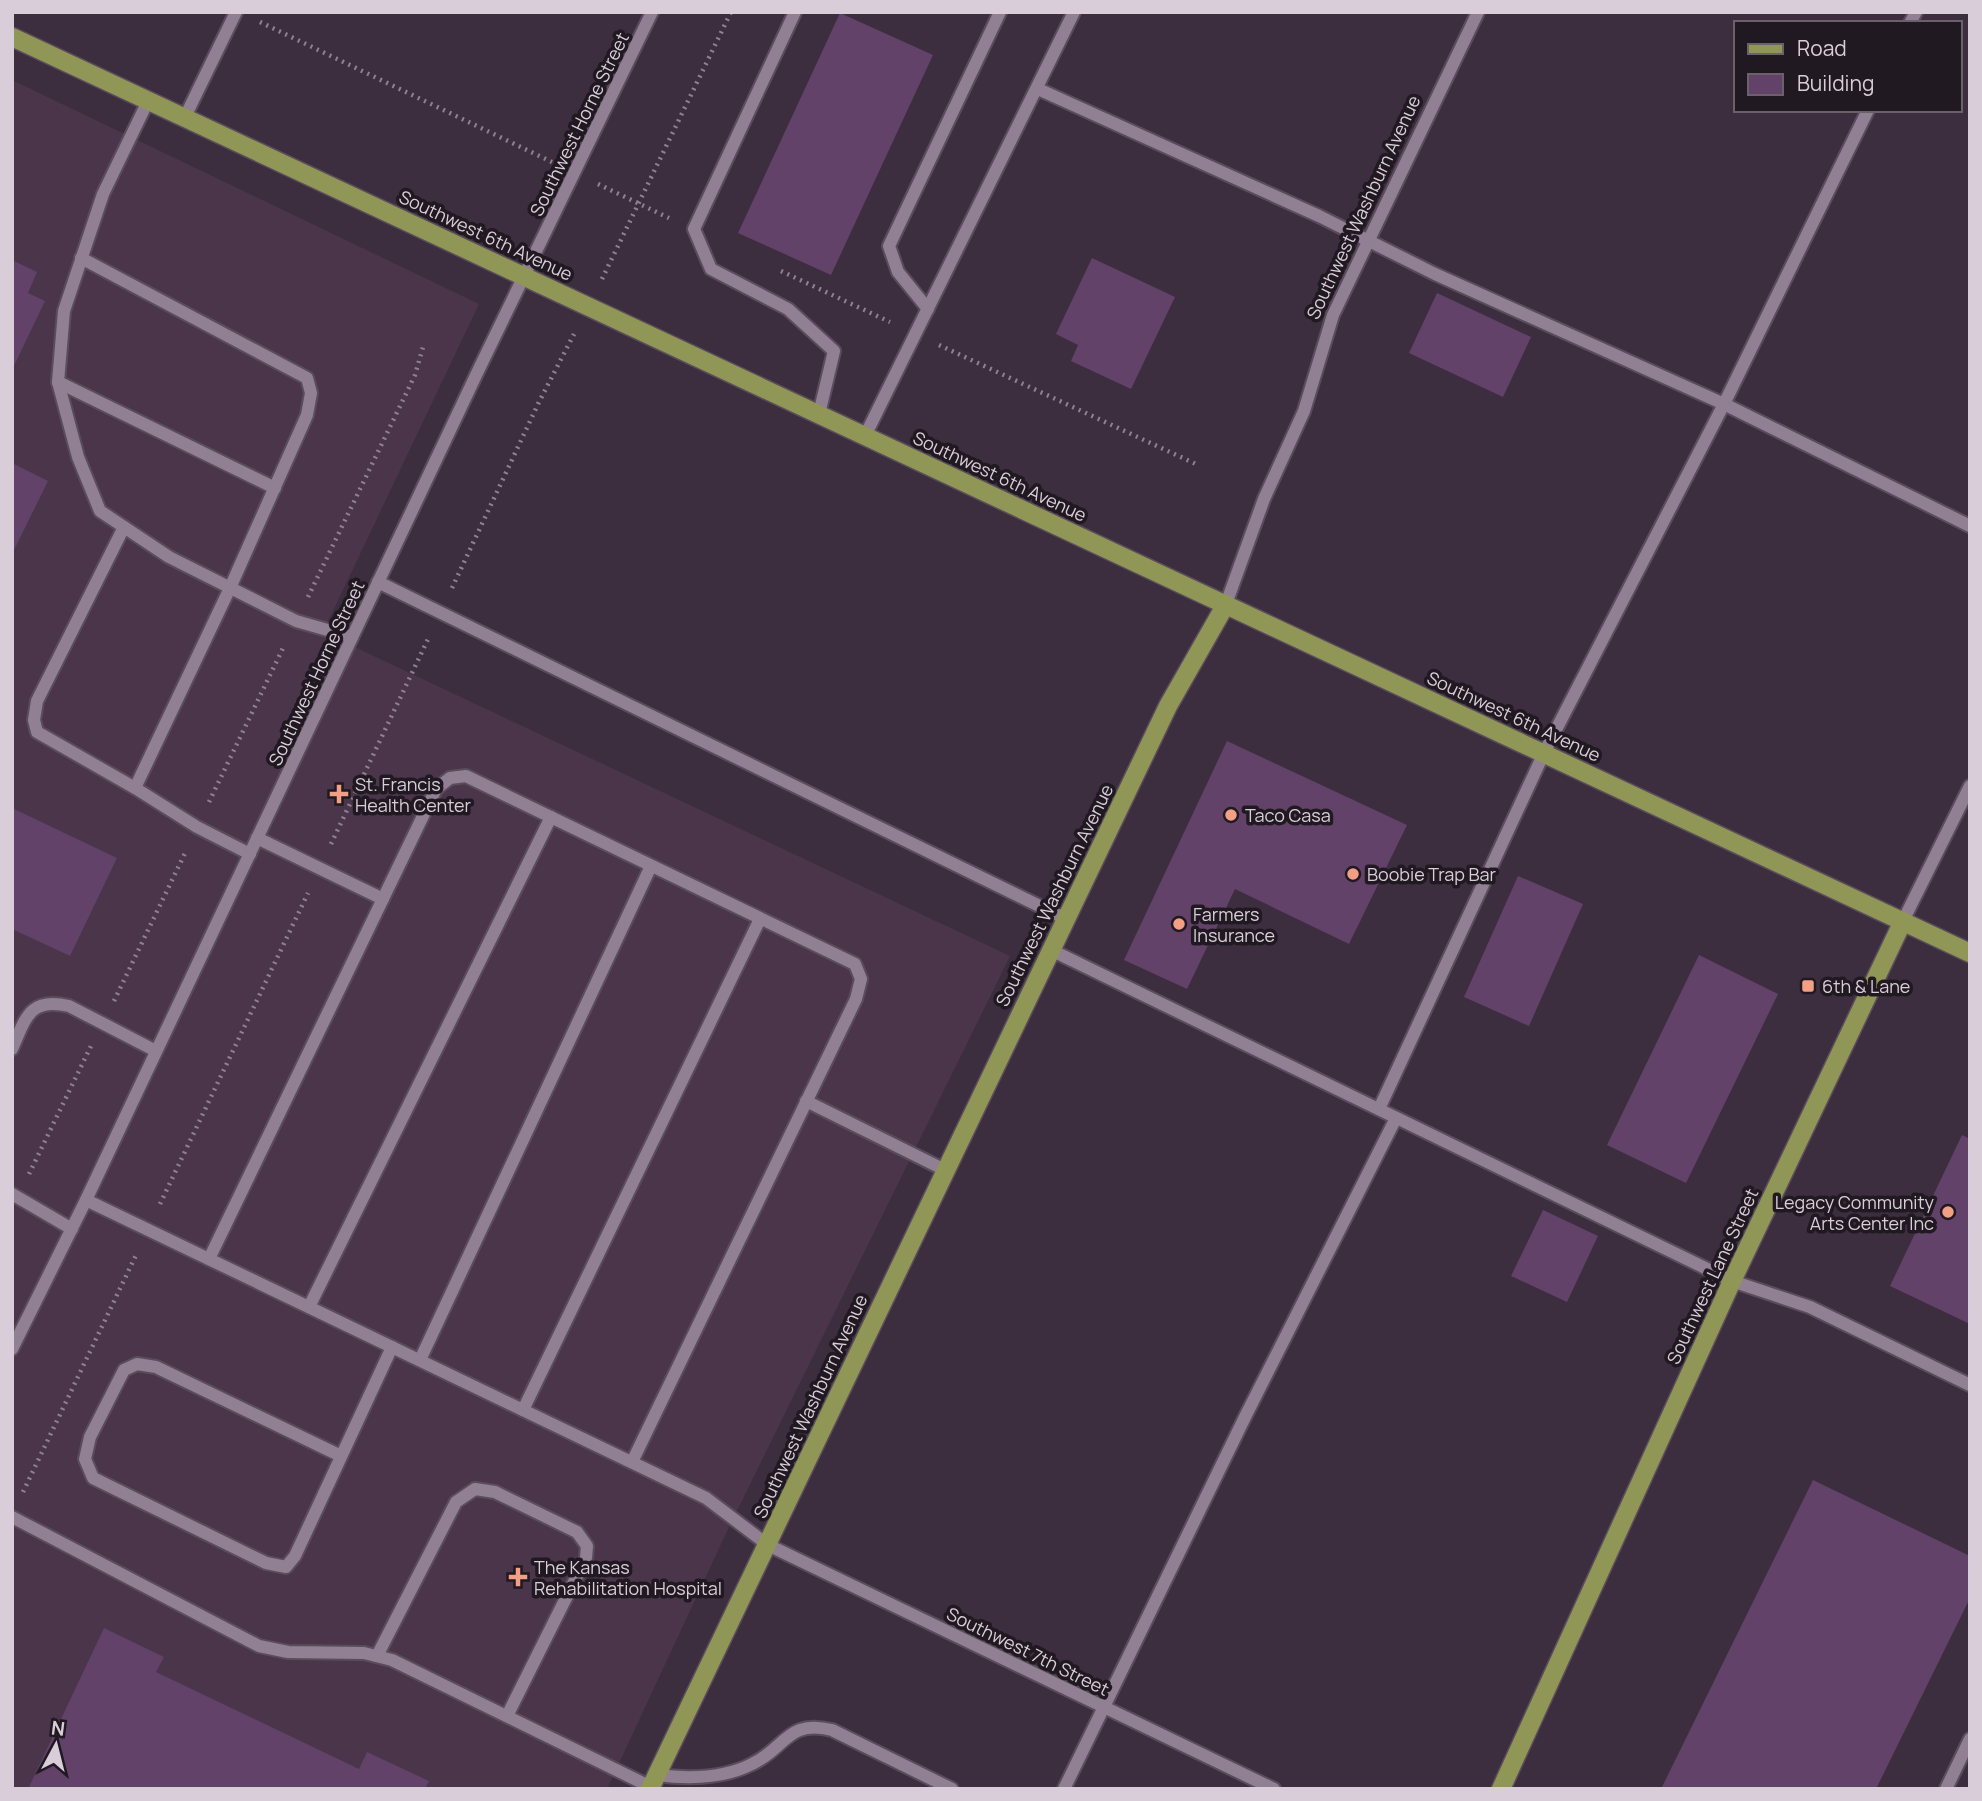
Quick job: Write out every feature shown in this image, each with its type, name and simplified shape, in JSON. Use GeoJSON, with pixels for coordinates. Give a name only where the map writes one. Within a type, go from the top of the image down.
{"type":"FeatureCollection","features":[{"type":"Feature","properties":{"kind":"main road","name":"Southwest 6th Avenue"},"geometry":{"type":"LineString","coordinates":[[12,37],[1970,953]]}},
{"type":"Feature","properties":{"kind":"main road","name":"Southwest Washburn Avenue"},"geometry":{"type":"LineString","coordinates":[[653,1783],[1168,706],[1226,604]]}},
{"type":"Feature","properties":{"kind":"main road","name":"Southwest Lane Street"},"geometry":{"type":"LineString","coordinates":[[1501,1789],[1732,1281],[1903,921]]}},
{"type":"Feature","properties":{"kind":"street"},"geometry":{"type":"LineString","coordinates":[[185,117],[236,12]]}},
{"type":"Feature","properties":{"kind":"street","name":"Southwest Horne Street"},"geometry":{"type":"LineString","coordinates":[[12,1349],[86,1200],[652,12]]}},
{"type":"Feature","properties":{"kind":"street"},"geometry":{"type":"LineString","coordinates":[[795,12],[694,229],[711,269],[788,309],[834,351],[819,414]]}},
{"type":"Feature","properties":{"kind":"street"},"geometry":{"type":"LineString","coordinates":[[928,309],[898,272],[888,246],[1000,12]]}},
{"type":"Feature","properties":{"kind":"street"},"geometry":{"type":"LineString","coordinates":[[865,436],[1073,15],[1059,12]]}},
{"type":"Feature","properties":{"kind":"street","name":"Southwest Washburn Avenue"},"geometry":{"type":"LineString","coordinates":[[1226,604],[1264,499],[1304,411],[1333,316],[1478,12]]}},
{"type":"Feature","properties":{"kind":"street"},"geometry":{"type":"LineString","coordinates":[[1038,89],[1320,216],[1435,274],[1724,404],[1970,526]]}},
{"type":"Feature","properties":{"kind":"street"},"geometry":{"type":"LineString","coordinates":[[148,100],[103,194],[64,311],[58,382],[78,457],[100,511],[124,527],[169,556],[296,621],[352,637]]}},
{"type":"Feature","properties":{"kind":"street"},"geometry":{"type":"LineString","coordinates":[[1379,1109],[1544,753],[1724,404],[1867,112]]}},
{"type":"Feature","properties":{"kind":"street"},"geometry":{"type":"LineString","coordinates":[[81,258],[307,378],[311,393],[307,415],[275,488],[135,788]]}},
{"type":"Feature","properties":{"kind":"street"},"geometry":{"type":"LineString","coordinates":[[58,382],[275,488]]}},
{"type":"Feature","properties":{"kind":"street"},"geometry":{"type":"LineString","coordinates":[[124,527],[37,701],[34,720],[37,732],[197,827],[250,854]]}},
{"type":"Feature","properties":{"kind":"street"},"geometry":{"type":"LineString","coordinates":[[379,582],[1066,919]]}},
{"type":"Feature","properties":{"kind":"street"},"geometry":{"type":"LineString","coordinates":[[209,1259],[436,789],[450,778],[466,776],[855,964],[861,979],[856,999],[632,1462]]}},
{"type":"Feature","properties":{"kind":"street","name":"Southwest Lane Street"},"geometry":{"type":"LineString","coordinates":[[1903,921],[1970,786]]}},
{"type":"Feature","properties":{"kind":"street"},"geometry":{"type":"LineString","coordinates":[[309,1307],[551,817]]}},
{"type":"Feature","properties":{"kind":"street"},"geometry":{"type":"LineString","coordinates":[[257,838],[383,899]]}},
{"type":"Feature","properties":{"kind":"street"},"geometry":{"type":"LineString","coordinates":[[420,1360],[651,866]]}},
{"type":"Feature","properties":{"kind":"street"},"geometry":{"type":"LineString","coordinates":[[523,1410],[760,919]]}},
{"type":"Feature","properties":{"kind":"street"},"geometry":{"type":"LineString","coordinates":[[1051,950],[1732,1281],[1810,1307],[1970,1385]]}},
{"type":"Feature","properties":{"kind":"street"},"geometry":{"type":"LineString","coordinates":[[12,1049],[28,1013],[41,1004],[55,1003],[69,1006],[156,1051]]}},
{"type":"Feature","properties":{"kind":"street"},"geometry":{"type":"LineString","coordinates":[[806,1101],[945,1170]]}},
{"type":"Feature","properties":{"kind":"street"},"geometry":{"type":"LineString","coordinates":[[1064,1789],[1245,1417],[1396,1118]]}},
{"type":"Feature","properties":{"kind":"street"},"geometry":{"type":"LineString","coordinates":[[15,1196],[72,1229]]}},
{"type":"Feature","properties":{"kind":"street","name":"Southwest 7th Street"},"geometry":{"type":"LineString","coordinates":[[86,1200],[706,1498],[768,1545],[1274,1789]]}},
{"type":"Feature","properties":{"kind":"street"},"geometry":{"type":"LineString","coordinates":[[341,1456],[156,1367],[137,1364],[124,1370],[90,1437],[85,1459],[93,1478],[266,1563],[286,1567],[295,1556],[392,1347]]}},
{"type":"Feature","properties":{"kind":"street"},"geometry":{"type":"LineString","coordinates":[[377,1656],[456,1502],[475,1489],[495,1492],[577,1532],[587,1546],[586,1558],[507,1716]]}},
{"type":"Feature","properties":{"kind":"street"},"geometry":{"type":"LineString","coordinates":[[12,1517],[259,1646],[288,1652],[364,1653],[392,1660],[653,1783],[726,1774],[754,1764],[801,1728],[816,1726],[832,1730],[952,1789]]}},
{"type":"Feature","properties":{"kind":"street"},"geometry":{"type":"LineString","coordinates":[[1947,1789],[1970,1739]]}},
{"type":"Feature","properties":{"kind":"path"},"geometry":{"type":"LineString","coordinates":[[17,1504],[539,402],[731,12]]}},
{"type":"Feature","properties":{"kind":"path"},"geometry":{"type":"LineString","coordinates":[[15,1196],[102,1024],[415,375],[423,347]]}},
{"type":"Feature","properties":{"kind":"shaded area","name":"St. Francis Health Center"},"geometry":{"type":"Polygon","coordinates":[[[12,80],[479,304],[323,632],[1010,956],[729,1527],[607,1789],[12,1789],[12,80]]]}},
{"type":"Feature","properties":{"kind":"building"},"geometry":{"type":"Polygon","coordinates":[[[840,13],[933,55],[831,275],[738,233],[840,13]]]}},
{"type":"Feature","properties":{"kind":"building"},"geometry":{"type":"Polygon","coordinates":[[[1092,258],[1175,297],[1131,389],[1071,361],[1078,345],[1056,334],[1092,258]]]}},
{"type":"Feature","properties":{"kind":"building"},"geometry":{"type":"Polygon","coordinates":[[[12,260],[37,272],[28,293],[45,301],[12,370],[12,260]]]}},
{"type":"Feature","properties":{"kind":"building"},"geometry":{"type":"Polygon","coordinates":[[[1437,293],[1531,337],[1503,397],[1409,353],[1437,293]]]}},
{"type":"Feature","properties":{"kind":"building"},"geometry":{"type":"Polygon","coordinates":[[[12,463],[48,481],[12,554],[12,463]]]}},
{"type":"Feature","properties":{"kind":"building"},"geometry":{"type":"Polygon","coordinates":[[[1227,741],[1407,825],[1349,944],[1235,889],[1187,989],[1124,960],[1227,741]]]}},
{"type":"Feature","properties":{"kind":"building"},"geometry":{"type":"Polygon","coordinates":[[[12,808],[117,858],[70,956],[12,929],[12,808]]]}},
{"type":"Feature","properties":{"kind":"building"},"geometry":{"type":"Polygon","coordinates":[[[1518,876],[1583,904],[1529,1026],[1464,997],[1518,876]]]}},
{"type":"Feature","properties":{"kind":"building"},"geometry":{"type":"Polygon","coordinates":[[[1699,955],[1778,994],[1686,1183],[1607,1145],[1699,955]]]}},
{"type":"Feature","properties":{"kind":"building","name":"Legacy Community Arts Center Inc"},"geometry":{"type":"Polygon","coordinates":[[[1962,1135],[1970,1139],[1970,1324],[1890,1286],[1962,1135]]]}},
{"type":"Feature","properties":{"kind":"building"},"geometry":{"type":"Polygon","coordinates":[[[1543,1210],[1598,1236],[1567,1302],[1511,1276],[1543,1210]]]}},
{"type":"Feature","properties":{"kind":"building"},"geometry":{"type":"Polygon","coordinates":[[[1813,1480],[1970,1556],[1970,1598],[1876,1789],[1661,1789],[1813,1480]]]}},
{"type":"Feature","properties":{"kind":"building"},"geometry":{"type":"Polygon","coordinates":[[[104,1628],[164,1657],[156,1672],[359,1769],[367,1752],[429,1781],[425,1789],[28,1789],[104,1628]]]}},
{"type":"Feature","properties":{"kind":"place","name":"St. Francis Health Center"},"geometry":{"type":"Point","coordinates":[339,794]}},
{"type":"Feature","properties":{"kind":"place","name":"Taco Casa"},"geometry":{"type":"Point","coordinates":[1231,815]}},
{"type":"Feature","properties":{"kind":"place","name":"Boobie Trap Bar"},"geometry":{"type":"Point","coordinates":[1353,874]}},
{"type":"Feature","properties":{"kind":"place","name":"Farmers Insurance"},"geometry":{"type":"Point","coordinates":[1179,924]}},
{"type":"Feature","properties":{"kind":"place","name":"6th & Lane"},"geometry":{"type":"Point","coordinates":[1808,986]}},
{"type":"Feature","properties":{"kind":"place","name":"Legacy Community Arts Center Inc"},"geometry":{"type":"Point","coordinates":[1948,1212]}},
{"type":"Feature","properties":{"kind":"place","name":"The Kansas Rehabilitation Hospital"},"geometry":{"type":"Point","coordinates":[518,1577]}}]}
